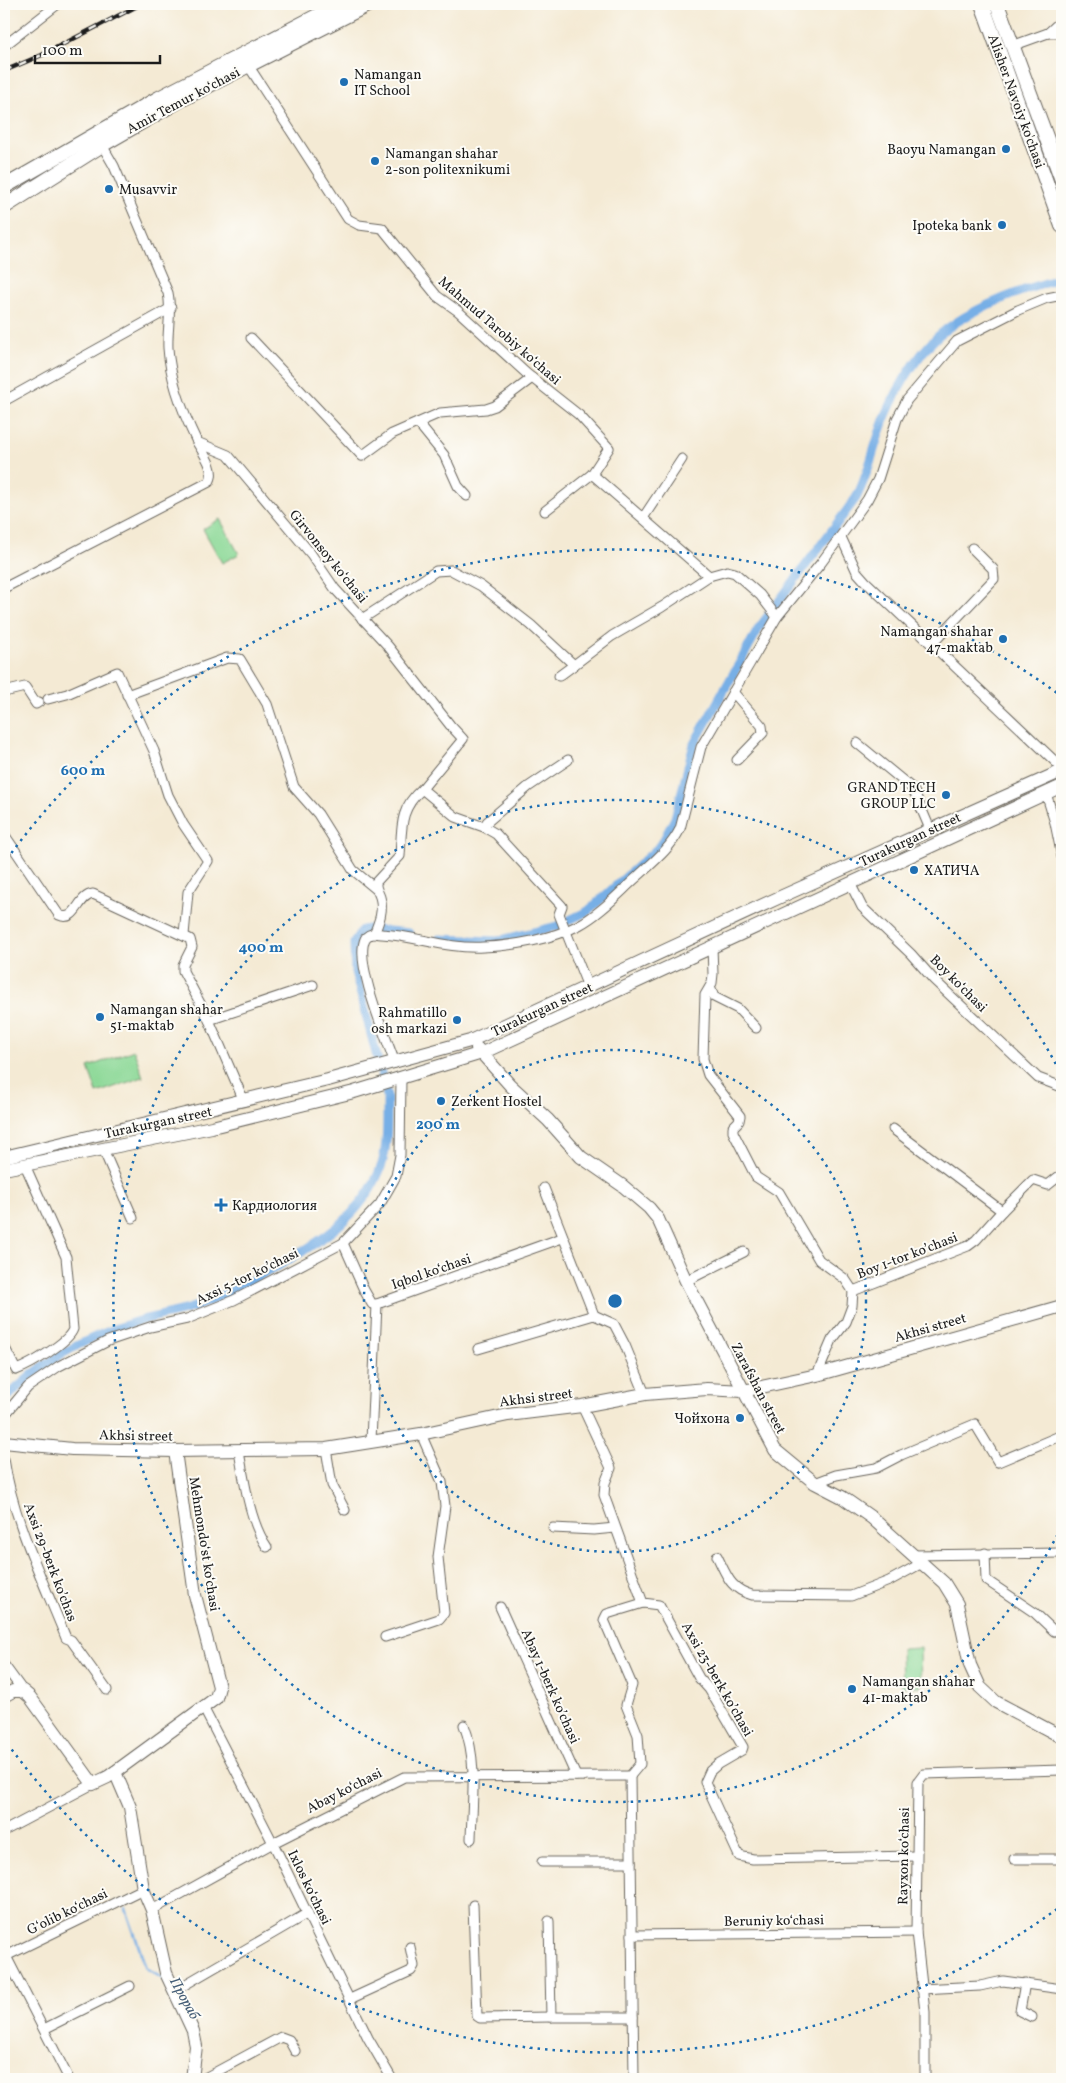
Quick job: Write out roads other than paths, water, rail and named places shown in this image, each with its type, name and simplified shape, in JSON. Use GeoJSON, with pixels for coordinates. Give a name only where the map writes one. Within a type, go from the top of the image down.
{"type":"FeatureCollection","features":[{"type":"Feature","properties":{"kind":"main road","name":"Amir Temur koʻchasi"},"geometry":{"type":"LineString","coordinates":[[4,187],[159,98],[340,4]]}},
{"type":"Feature","properties":{"kind":"main road","name":"Amir Temur koʻchasi"},"geometry":{"type":"LineString","coordinates":[[4,206],[102,145],[182,99],[369,4]]}},
{"type":"Feature","properties":{"kind":"main road","name":"Alisher Navoiy ko'chasi"},"geometry":{"type":"LineString","coordinates":[[982,4],[1062,226]]}},
{"type":"Feature","properties":{"kind":"main road"},"geometry":{"type":"LineString","coordinates":[[997,4],[1059,161],[1062,180]]}},
{"type":"Feature","properties":{"kind":"street"},"geometry":{"type":"LineString","coordinates":[[4,46],[58,4]]}},
{"type":"Feature","properties":{"kind":"street"},"geometry":{"type":"LineString","coordinates":[[1048,33],[1062,20]]}},
{"type":"Feature","properties":{"kind":"street"},"geometry":{"type":"LineString","coordinates":[[1012,46],[1048,33],[1062,33]]}},
{"type":"Feature","properties":{"kind":"street","name":"Mahmud Tarobiy koʻchasi"},"geometry":{"type":"LineString","coordinates":[[248,65],[348,219],[359,225],[382,228],[437,296],[458,311],[532,378],[579,415],[609,448],[592,474]]}},
{"type":"Feature","properties":{"kind":"street"},"geometry":{"type":"LineString","coordinates":[[4,588],[210,482],[212,477],[212,470],[182,408],[170,366],[168,347],[171,308],[161,272],[136,222],[114,166],[102,145]]}},
{"type":"Feature","properties":{"kind":"street"},"geometry":{"type":"LineString","coordinates":[[1039,163],[1059,161]]}},
{"type":"Feature","properties":{"kind":"street"},"geometry":{"type":"LineString","coordinates":[[394,1063],[362,961],[366,938],[374,934],[388,934],[443,946],[500,946],[564,927],[580,925],[654,863],[675,838],[685,814],[697,756],[776,616],[841,537],[873,489],[897,419],[907,400],[957,341],[1018,310],[1062,294]]}},
{"type":"Feature","properties":{"kind":"street"},"geometry":{"type":"LineString","coordinates":[[4,401],[171,308]]}},
{"type":"Feature","properties":{"kind":"street"},"geometry":{"type":"LineString","coordinates":[[251,338],[362,456],[392,434],[440,413],[486,409],[495,406],[532,378]]}},
{"type":"Feature","properties":{"kind":"street"},"geometry":{"type":"LineString","coordinates":[[418,423],[444,455],[458,486],[467,496]]}},
{"type":"Feature","properties":{"kind":"street","name":"Girvonsoy koʻchasi"},"geometry":{"type":"LineString","coordinates":[[197,442],[228,455],[362,619],[388,646],[450,725],[463,738],[422,789]]}},
{"type":"Feature","properties":{"kind":"street"},"geometry":{"type":"LineString","coordinates":[[643,518],[682,459]]}},
{"type":"Feature","properties":{"kind":"street"},"geometry":{"type":"LineString","coordinates":[[545,511],[592,474],[708,576]]}},
{"type":"Feature","properties":{"kind":"street"},"geometry":{"type":"LineString","coordinates":[[841,537],[857,572],[1062,770]]}},
{"type":"Feature","properties":{"kind":"street"},"geometry":{"type":"LineString","coordinates":[[933,644],[994,579],[993,569],[972,548]]}},
{"type":"Feature","properties":{"kind":"street"},"geometry":{"type":"LineString","coordinates":[[362,619],[436,571],[451,570],[481,586],[505,604],[574,665]]}},
{"type":"Feature","properties":{"kind":"street"},"geometry":{"type":"LineString","coordinates":[[559,676],[612,636],[662,607],[708,576],[727,571],[735,573],[767,603],[776,616]]}},
{"type":"Feature","properties":{"kind":"street"},"geometry":{"type":"LineString","coordinates":[[127,695],[227,658],[240,659],[267,704],[294,787],[318,814],[354,870],[376,889]]}},
{"type":"Feature","properties":{"kind":"street"},"geometry":{"type":"LineString","coordinates":[[4,692],[25,687],[36,704],[67,694],[115,671],[154,752],[165,788],[174,809],[208,861],[188,892],[184,935]]}},
{"type":"Feature","properties":{"kind":"street"},"geometry":{"type":"LineString","coordinates":[[733,692],[762,726],[763,732],[737,760]]}},
{"type":"Feature","properties":{"kind":"street"},"geometry":{"type":"LineString","coordinates":[[857,743],[913,789],[930,829]]}},
{"type":"Feature","properties":{"kind":"street"},"geometry":{"type":"LineString","coordinates":[[484,827],[487,822],[528,787],[568,760]]}},
{"type":"Feature","properties":{"kind":"street","name":"Turakurgan street"},"geometry":{"type":"LineString","coordinates":[[4,1157],[244,1101],[364,1071],[470,1041],[1062,770]]}},
{"type":"Feature","properties":{"kind":"street","name":"Turakurgan street"},"geometry":{"type":"LineString","coordinates":[[4,1169],[212,1127],[368,1088],[482,1053],[1062,786]]}},
{"type":"Feature","properties":{"kind":"street"},"geometry":{"type":"LineString","coordinates":[[374,934],[379,922],[381,902],[376,889],[376,882],[400,856],[399,834],[406,808],[412,798],[422,789],[456,817],[484,827],[512,849],[562,906],[559,914],[588,987]]}},
{"type":"Feature","properties":{"kind":"street"},"geometry":{"type":"LineString","coordinates":[[1046,793],[1055,823],[1062,858]]}},
{"type":"Feature","properties":{"kind":"street"},"geometry":{"type":"LineString","coordinates":[[4,834],[58,915],[63,917],[72,915],[86,897],[93,894],[184,935],[192,941],[192,948],[183,965],[183,971],[209,1020],[244,1101]]}},
{"type":"Feature","properties":{"kind":"street","name":"Boy koʻchasi"},"geometry":{"type":"LineString","coordinates":[[850,883],[862,907],[911,954],[934,980],[1038,1078],[1062,1087]]}},
{"type":"Feature","properties":{"kind":"street"},"geometry":{"type":"LineString","coordinates":[[712,947],[714,966],[712,983],[705,995],[703,1059],[708,1075],[740,1116],[732,1129],[748,1165],[756,1177],[783,1198],[819,1260],[845,1279],[853,1291],[846,1322],[832,1340],[817,1374]]}},
{"type":"Feature","properties":{"kind":"street"},"geometry":{"type":"LineString","coordinates":[[209,1020],[313,985]]}},
{"type":"Feature","properties":{"kind":"street"},"geometry":{"type":"LineString","coordinates":[[710,987],[714,997],[738,1009],[756,1028]]}},
{"type":"Feature","properties":{"kind":"street","name":"Zarafshan street"},"geometry":{"type":"LineString","coordinates":[[470,1041],[510,1085],[548,1120],[581,1157],[623,1186],[658,1218],[686,1281],[775,1450],[814,1483],[842,1497],[872,1518],[944,1582],[957,1604],[970,1665],[980,1687],[996,1702],[1062,1737]]}},
{"type":"Feature","properties":{"kind":"street","name":"Аxsi 5-tor koʼchasi"},"geometry":{"type":"LineString","coordinates":[[4,1416],[28,1387],[59,1366],[108,1341],[150,1327],[187,1319],[234,1300],[343,1243],[380,1204],[396,1176],[400,1155],[400,1078]]}},
{"type":"Feature","properties":{"kind":"street"},"geometry":{"type":"LineString","coordinates":[[893,1129],[1002,1211]]}},
{"type":"Feature","properties":{"kind":"street"},"geometry":{"type":"LineString","coordinates":[[103,1149],[133,1218]]}},
{"type":"Feature","properties":{"kind":"street"},"geometry":{"type":"LineString","coordinates":[[4,1346],[16,1370],[61,1343],[70,1336],[73,1329],[66,1257],[25,1165]]}},
{"type":"Feature","properties":{"kind":"street","name":"Boy 1-tor koʼchasi"},"geometry":{"type":"LineString","coordinates":[[853,1291],[968,1246],[986,1230],[1033,1180],[1048,1185],[1061,1177]]}},
{"type":"Feature","properties":{"kind":"street"},"geometry":{"type":"LineString","coordinates":[[544,1188],[562,1238],[594,1315]]}},
{"type":"Feature","properties":{"kind":"street","name":"Iqbol koʻchasi"},"geometry":{"type":"LineString","coordinates":[[377,1304],[562,1238]]}},
{"type":"Feature","properties":{"kind":"street"},"geometry":{"type":"LineString","coordinates":[[343,1243],[364,1290],[372,1304],[377,1304],[371,1441]]}},
{"type":"Feature","properties":{"kind":"street"},"geometry":{"type":"LineString","coordinates":[[686,1281],[744,1252]]}},
{"type":"Feature","properties":{"kind":"street","name":"Akhsi street"},"geometry":{"type":"LineString","coordinates":[[4,1442],[72,1449],[175,1451],[326,1450],[421,1434],[508,1414],[582,1406],[645,1394],[707,1389],[743,1391],[817,1374],[1062,1306]]}},
{"type":"Feature","properties":{"kind":"street"},"geometry":{"type":"LineString","coordinates":[[478,1348],[594,1315],[614,1324],[625,1345],[645,1394]]}},
{"type":"Feature","properties":{"kind":"street"},"geometry":{"type":"LineString","coordinates":[[582,1406],[612,1468],[603,1490],[643,1603],[608,1614],[604,1620],[632,1685],[626,1705],[638,1734],[640,1764],[630,1776],[634,2079]]}},
{"type":"Feature","properties":{"kind":"street"},"geometry":{"type":"LineString","coordinates":[[814,1483],[836,1475],[876,1468],[901,1455],[975,1424],[998,1462],[1062,1435]]}},
{"type":"Feature","properties":{"kind":"street"},"geometry":{"type":"LineString","coordinates":[[385,1637],[439,1619],[444,1613],[438,1557],[445,1506],[442,1482],[421,1434]]}},
{"type":"Feature","properties":{"kind":"street"},"geometry":{"type":"LineString","coordinates":[[326,1450],[332,1485],[344,1510]]}},
{"type":"Feature","properties":{"kind":"street","name":"Mehmondoʻst koʻchasi"},"geometry":{"type":"LineString","coordinates":[[93,1784],[115,1772],[216,1698],[219,1687],[195,1596],[175,1451]]}},
{"type":"Feature","properties":{"kind":"street"},"geometry":{"type":"LineString","coordinates":[[239,1451],[245,1485],[261,1538],[267,1547]]}},
{"type":"Feature","properties":{"kind":"street","name":"Аxsi 29-berk koʼchas"},"geometry":{"type":"LineString","coordinates":[[4,1459],[7,1480],[23,1529],[66,1638],[71,1640],[97,1673],[107,1690]]}},
{"type":"Feature","properties":{"kind":"street"},"geometry":{"type":"LineString","coordinates":[[553,1528],[594,1530],[615,1528]]}},
{"type":"Feature","properties":{"kind":"street"},"geometry":{"type":"LineString","coordinates":[[985,1553],[986,1580],[1035,1613],[1054,1631],[1062,1626]]}},
{"type":"Feature","properties":{"kind":"street"},"geometry":{"type":"LineString","coordinates":[[717,1556],[731,1584],[740,1592],[752,1595],[851,1596],[889,1581],[917,1559],[985,1553],[1062,1554]]}},
{"type":"Feature","properties":{"kind":"street","name":"Аxsi 23-berk koʼchasi"},"geometry":{"type":"LineString","coordinates":[[643,1603],[660,1604],[699,1678],[709,1689],[743,1747],[742,1750],[710,1771],[705,1782],[739,1856],[752,1859],[916,1856]]}},
{"type":"Feature","properties":{"kind":"street","name":"Аbay 1-berk koʼchasi"},"geometry":{"type":"LineString","coordinates":[[500,1607],[576,1776]]}},
{"type":"Feature","properties":{"kind":"street"},"geometry":{"type":"LineString","coordinates":[[4,1665],[93,1784],[4,1832]]}},
{"type":"Feature","properties":{"kind":"street"},"geometry":{"type":"LineString","coordinates":[[4,1696],[13,1691],[23,1690]]}},
{"type":"Feature","properties":{"kind":"street","name":"Ixlos koʻchasi"},"geometry":{"type":"LineString","coordinates":[[202,1707],[273,1843],[368,2038],[392,2079]]}},
{"type":"Feature","properties":{"kind":"street"},"geometry":{"type":"LineString","coordinates":[[464,1725],[471,1744],[473,1777],[471,1839]]}},
{"type":"Feature","properties":{"kind":"street","name":"Rayxon koʻchasi"},"geometry":{"type":"LineString","coordinates":[[925,2079],[925,2028],[916,1932],[918,1782],[924,1774],[1062,1770]]}},
{"type":"Feature","properties":{"kind":"street"},"geometry":{"type":"LineString","coordinates":[[115,1772],[130,1807],[143,1889],[152,1910],[166,1973],[193,2031],[196,2046],[192,2079]]}},
{"type":"Feature","properties":{"kind":"street","name":"Abay koʻchasi"},"geometry":{"type":"LineString","coordinates":[[152,1910],[273,1843],[404,1777],[630,1776]]}},
{"type":"Feature","properties":{"kind":"street"},"geometry":{"type":"LineString","coordinates":[[1014,1859],[1062,1858]]}},
{"type":"Feature","properties":{"kind":"street"},"geometry":{"type":"LineString","coordinates":[[542,1862],[631,1862]]}},
{"type":"Feature","properties":{"kind":"street","name":"Gʻolib koʻchasi"},"geometry":{"type":"LineString","coordinates":[[5,1956],[143,1889]]}},
{"type":"Feature","properties":{"kind":"street"},"geometry":{"type":"LineString","coordinates":[[473,1904],[477,2016],[480,2018],[633,2017]]}},
{"type":"Feature","properties":{"kind":"street"},"geometry":{"type":"LineString","coordinates":[[174,1991],[308,1913]]}},
{"type":"Feature","properties":{"kind":"street"},"geometry":{"type":"LineString","coordinates":[[549,1920],[551,2017]]}},
{"type":"Feature","properties":{"kind":"street","name":"Beruniy koʻchasi"},"geometry":{"type":"LineString","coordinates":[[632,1935],[916,1932]]}},
{"type":"Feature","properties":{"kind":"street"},"geometry":{"type":"LineString","coordinates":[[350,1999],[411,1971],[414,1966],[410,1947]]}},
{"type":"Feature","properties":{"kind":"street"},"geometry":{"type":"LineString","coordinates":[[5,1956],[44,2028],[68,2079]]}},
{"type":"Feature","properties":{"kind":"street"},"geometry":{"type":"LineString","coordinates":[[921,1989],[980,1986],[1003,1982],[1025,1983],[1062,1989]]}},
{"type":"Feature","properties":{"kind":"street"},"geometry":{"type":"LineString","coordinates":[[1025,1983],[1020,2011],[1032,2017]]}},
{"type":"Feature","properties":{"kind":"street"},"geometry":{"type":"LineString","coordinates":[[44,2028],[130,1986]]}},
{"type":"Feature","properties":{"kind":"street"},"geometry":{"type":"LineString","coordinates":[[203,2079],[281,2037],[289,2040],[295,2051]]}},
{"type":"Feature","properties":{"kind":"waterway"},"geometry":{"type":"LineString","coordinates":[[439,939],[497,941],[557,926],[588,911],[661,845],[675,818],[694,744],[759,628],[856,498],[865,478],[886,415],[915,363],[938,336],[965,317],[1014,294],[1062,278]]}},
{"type":"Feature","properties":{"kind":"waterway"},"geometry":{"type":"LineString","coordinates":[[4,1401],[32,1375],[64,1353],[117,1328],[191,1308],[222,1295],[273,1269],[322,1239],[352,1213],[364,1199],[382,1164],[387,1122],[387,1096],[355,972],[354,943],[362,930],[409,933]]}},
{"type":"Feature","properties":{"kind":"waterway","name":"Прораб"},"geometry":{"type":"LineString","coordinates":[[126,1909],[146,1968],[163,1979]]}},
{"type":"Feature","properties":{"kind":"railway"},"geometry":{"type":"LineString","coordinates":[[4,71],[42,55],[141,4]]}},
{"type":"Feature","properties":{"kind":"place","name":"Namangan IT School"},"geometry":{"type":"Point","coordinates":[344,82]}},
{"type":"Feature","properties":{"kind":"place","name":"Baoyu Namangan"},"geometry":{"type":"Point","coordinates":[1006,149]}},
{"type":"Feature","properties":{"kind":"place","name":"Namangan shahar 2-son politexnikumi"},"geometry":{"type":"Point","coordinates":[375,161]}},
{"type":"Feature","properties":{"kind":"place","name":"Musavvir"},"geometry":{"type":"Point","coordinates":[109,189]}},
{"type":"Feature","properties":{"kind":"place","name":"Ipoteka bank"},"geometry":{"type":"Point","coordinates":[1002,225]}},
{"type":"Feature","properties":{"kind":"place","name":"Namangan shahar 47-maktab"},"geometry":{"type":"Point","coordinates":[1003,639]}},
{"type":"Feature","properties":{"kind":"place","name":"GRAND TECH GROUP LLC"},"geometry":{"type":"Point","coordinates":[946,795]}},
{"type":"Feature","properties":{"kind":"place","name":"ХАТИЧА"},"geometry":{"type":"Point","coordinates":[914,870]}},
{"type":"Feature","properties":{"kind":"place","name":"Namangan shahar 51-maktab"},"geometry":{"type":"Point","coordinates":[100,1017]}},
{"type":"Feature","properties":{"kind":"place","name":"Rahmatillo osh markazi"},"geometry":{"type":"Point","coordinates":[457,1020]}},
{"type":"Feature","properties":{"kind":"place","name":"Zerkent Hostel"},"geometry":{"type":"Point","coordinates":[441,1101]}},
{"type":"Feature","properties":{"kind":"place","name":"Кардиология"},"geometry":{"type":"Point","coordinates":[221,1205]}},
{"type":"Feature","properties":{"kind":"place","name":"Чойхона"},"geometry":{"type":"Point","coordinates":[740,1418]}},
{"type":"Feature","properties":{"kind":"place","name":"Namangan shahar 41-maktab"},"geometry":{"type":"Point","coordinates":[852,1689]}}]}
